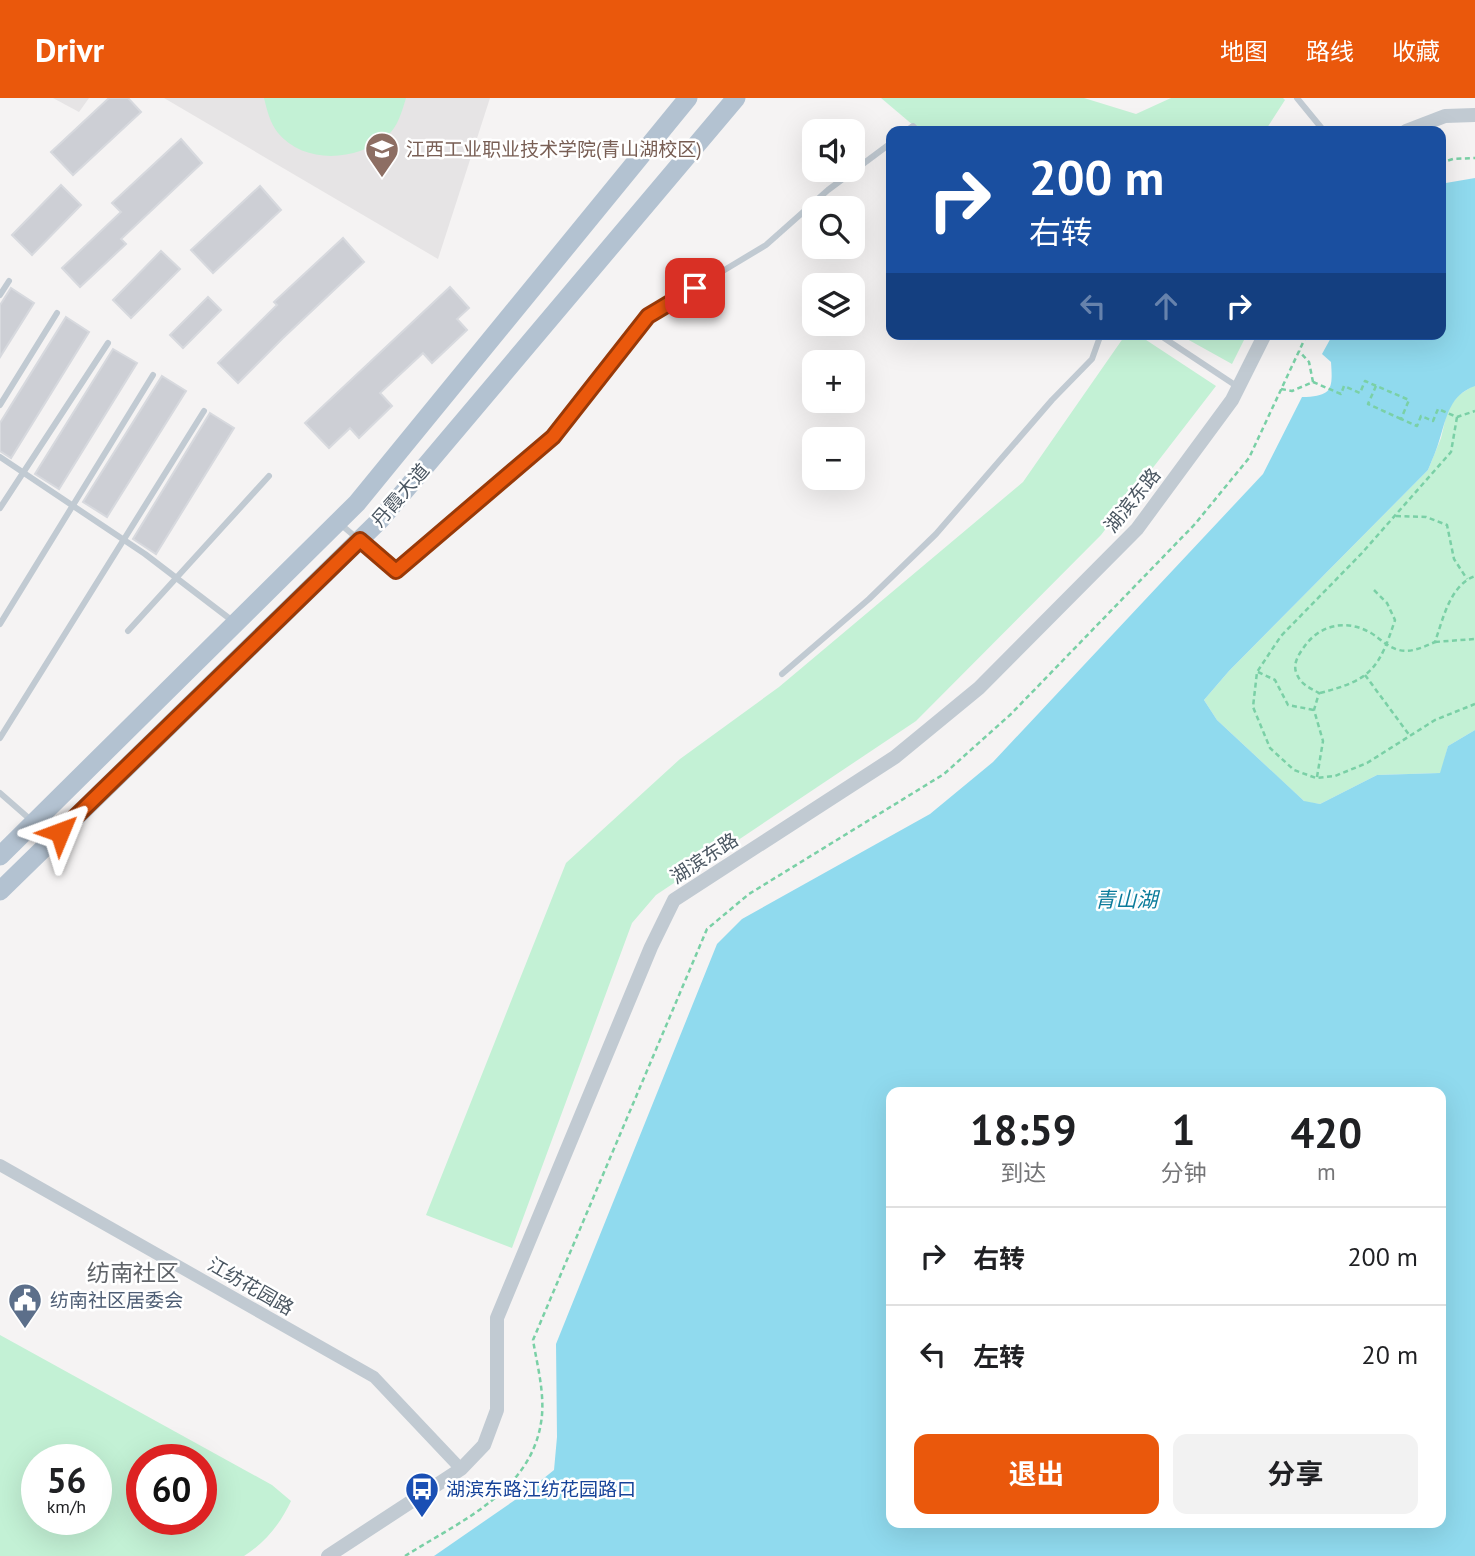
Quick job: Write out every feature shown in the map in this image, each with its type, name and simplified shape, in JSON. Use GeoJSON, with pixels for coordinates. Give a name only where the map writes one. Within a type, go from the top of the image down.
{"type":"FeatureCollection","features":[{"type":"Feature","properties":{"kind":"main road","name":"丹霞大道"},"geometry":{"type":"LineString","coordinates":[[0,856],[357,503],[688,98]]}},
{"type":"Feature","properties":{"kind":"main road","name":"丹霞大道"},"geometry":{"type":"LineString","coordinates":[[0,891],[380,520],[736,98]]}},
{"type":"Feature","properties":{"kind":"street"},"geometry":{"type":"LineString","coordinates":[[1419,126],[1445,116],[1475,115]]}},
{"type":"Feature","properties":{"kind":"street","name":"湖滨东路"},"geometry":{"type":"LineString","coordinates":[[328,1556],[461,1469],[484,1445],[497,1410],[497,1318],[651,947],[674,900],[895,757],[979,688],[1137,529],[1232,400],[1262,340]]}},
{"type":"Feature","properties":{"kind":"street","name":"江纺花园路"},"geometry":{"type":"LineString","coordinates":[[0,1165],[374,1377],[461,1469]]}},
{"type":"Feature","properties":{"kind":"lane"},"geometry":{"type":"LineString","coordinates":[[1297,98],[1320,126]]}},
{"type":"Feature","properties":{"kind":"lane"},"geometry":{"type":"LineString","coordinates":[[338,522],[396,571],[553,437],[648,316],[766,245],[828,190],[886,147]]}},
{"type":"Feature","properties":{"kind":"lane"},"geometry":{"type":"LineString","coordinates":[[0,295],[9,281]]}},
{"type":"Feature","properties":{"kind":"lane"},"geometry":{"type":"LineString","coordinates":[[0,405],[57,313]]}},
{"type":"Feature","properties":{"kind":"lane"},"geometry":{"type":"LineString","coordinates":[[782,674],[869,599],[936,534],[1052,400],[1092,359],[1099,340]]}},
{"type":"Feature","properties":{"kind":"lane"},"geometry":{"type":"LineString","coordinates":[[1167,340],[1238,387]]}},
{"type":"Feature","properties":{"kind":"lane"},"geometry":{"type":"LineString","coordinates":[[0,508],[107,343]]}},
{"type":"Feature","properties":{"kind":"lane"},"geometry":{"type":"LineString","coordinates":[[0,624],[153,375]]}},
{"type":"Feature","properties":{"kind":"lane"},"geometry":{"type":"LineString","coordinates":[[0,738],[204,411]]}},
{"type":"Feature","properties":{"kind":"lane"},"geometry":{"type":"LineString","coordinates":[[0,457],[124,540],[235,623]]}},
{"type":"Feature","properties":{"kind":"lane"},"geometry":{"type":"LineString","coordinates":[[128,631],[269,477]]}},
{"type":"Feature","properties":{"kind":"lane"},"geometry":{"type":"LineString","coordinates":[[0,793],[33,822]]}},
{"type":"Feature","properties":{"kind":"path"},"geometry":{"type":"LineString","coordinates":[[1446,161],[1475,158]]}},
{"type":"Feature","properties":{"kind":"path"},"geometry":{"type":"LineString","coordinates":[[405,1556],[498,1498],[521,1473],[538,1437],[542,1412],[540,1379],[533,1340],[707,929],[749,894],[943,774],[1011,714],[1195,524],[1249,458],[1304,340]]}},
{"type":"Feature","properties":{"kind":"path"},"geometry":{"type":"LineString","coordinates":[[1299,351],[1309,362],[1313,382]]}},
{"type":"Feature","properties":{"kind":"path"},"geometry":{"type":"LineString","coordinates":[[1281,389],[1292,391],[1313,382],[1341,394],[1344,386],[1360,393],[1365,381],[1409,400],[1401,419]]}},
{"type":"Feature","properties":{"kind":"path"},"geometry":{"type":"LineString","coordinates":[[1376,386],[1368,404],[1417,426],[1421,416],[1433,421],[1438,409],[1457,417],[1475,411]]}},
{"type":"Feature","properties":{"kind":"path"},"geometry":{"type":"LineString","coordinates":[[1457,417],[1451,452],[1362,553],[1281,636],[1257,672],[1253,707],[1270,748],[1294,770],[1317,778],[1335,776],[1367,763],[1436,720],[1475,704]]}},
{"type":"Feature","properties":{"kind":"path"},"geometry":{"type":"LineString","coordinates":[[1395,516],[1426,517],[1447,525],[1454,559],[1467,579]]}},
{"type":"Feature","properties":{"kind":"path"},"geometry":{"type":"LineString","coordinates":[[1436,642],[1455,592],[1467,579],[1475,576]]}},
{"type":"Feature","properties":{"kind":"path"},"geometry":{"type":"LineString","coordinates":[[1373,589],[1387,603],[1395,621],[1387,645],[1375,666],[1344,687],[1319,693],[1300,682],[1295,667],[1299,655],[1311,638],[1327,627],[1350,624],[1370,632],[1387,645],[1400,650],[1416,650],[1436,642],[1475,639]]}},
{"type":"Feature","properties":{"kind":"path"},"geometry":{"type":"LineString","coordinates":[[1257,672],[1275,680],[1287,705],[1314,710]]}},
{"type":"Feature","properties":{"kind":"path"},"geometry":{"type":"LineString","coordinates":[[1365,675],[1410,736]]}},
{"type":"Feature","properties":{"kind":"path"},"geometry":{"type":"LineString","coordinates":[[1317,778],[1323,741],[1314,710],[1319,693]]}},
{"type":"Feature","properties":{"kind":"shaded area"},"geometry":{"type":"Polygon","coordinates":[[[53,98],[89,98],[79,112],[53,98]]]}},
{"type":"Feature","properties":{"kind":"shaded area","name":"江西工业职业技术学院(青山湖校区)"},"geometry":{"type":"Polygon","coordinates":[[[164,98],[490,98],[438,259],[164,98]]]}},
{"type":"Feature","properties":{"kind":"green space"},"geometry":{"type":"Polygon","coordinates":[[[264,98],[406,98],[397,123],[387,136],[361,151],[331,156],[316,155],[289,143],[273,125],[264,98]]]}},
{"type":"Feature","properties":{"kind":"green space"},"geometry":{"type":"Polygon","coordinates":[[[881,98],[1084,98],[1136,114],[1171,98],[1285,100],[1268,126],[914,126],[881,98]]]}},
{"type":"Feature","properties":{"kind":"green space"},"geometry":{"type":"Polygon","coordinates":[[[1122,340],[1146,340],[1216,386],[1101,535],[916,721],[656,895],[632,923],[512,1248],[426,1215],[566,863],[680,759],[779,687],[1023,482],[1122,340]]]}},
{"type":"Feature","properties":{"kind":"green space"},"geometry":{"type":"Polygon","coordinates":[[[1189,340],[1244,340],[1232,364],[1189,340]]]}},
{"type":"Feature","properties":{"kind":"green space"},"geometry":{"type":"Polygon","coordinates":[[[1473,386],[1475,730],[1448,746],[1441,773],[1377,775],[1320,804],[1305,802],[1217,720],[1204,700],[1229,671],[1428,470],[1441,438],[1448,408],[1459,395],[1473,386]]]}},
{"type":"Feature","properties":{"kind":"green space"},"geometry":{"type":"Polygon","coordinates":[[[0,1335],[198,1444],[126,1444],[126,1535],[217,1535],[217,1455],[272,1485],[291,1501],[272,1532],[244,1556],[0,1556],[0,1335]]]}},
{"type":"Feature","properties":{"kind":"water","name":"青山湖"},"geometry":{"type":"Polygon","coordinates":[[[1475,178],[1475,386],[1460,395],[1451,407],[1428,470],[1229,671],[1204,700],[1217,720],[1304,801],[1320,804],[1377,775],[1440,773],[1448,746],[1475,730],[1475,1556],[434,1556],[554,1470],[557,1437],[556,1344],[717,944],[742,919],[930,814],[993,762],[1263,474],[1302,397],[1325,393],[1331,385],[1331,362],[1322,354],[1330,340],[1446,340],[1446,183],[1475,178]]]}},
{"type":"Feature","properties":{"kind":"building"},"geometry":{"type":"Polygon","coordinates":[[[109,98],[128,98],[141,112],[73,175],[51,152],[109,98]]]}},
{"type":"Feature","properties":{"kind":"building"},"geometry":{"type":"Polygon","coordinates":[[[181,139],[202,163],[121,239],[126,244],[80,287],[62,268],[121,212],[112,203],[181,139]]]}},
{"type":"Feature","properties":{"kind":"building"},"geometry":{"type":"Polygon","coordinates":[[[61,185],[81,205],[32,255],[12,235],[61,185]]]}},
{"type":"Feature","properties":{"kind":"building"},"geometry":{"type":"Polygon","coordinates":[[[260,186],[281,210],[213,273],[191,250],[260,186]]]}},
{"type":"Feature","properties":{"kind":"building"},"geometry":{"type":"Polygon","coordinates":[[[343,238],[364,262],[238,383],[218,363],[277,305],[274,302],[343,238]]]}},
{"type":"Feature","properties":{"kind":"building"},"geometry":{"type":"Polygon","coordinates":[[[161,251],[180,269],[131,318],[113,300],[161,251]]]}},
{"type":"Feature","properties":{"kind":"building"},"geometry":{"type":"Polygon","coordinates":[[[450,287],[469,308],[457,319],[467,330],[432,363],[423,353],[380,393],[392,406],[359,438],[350,428],[329,448],[305,423],[450,287]]]}},
{"type":"Feature","properties":{"kind":"building"},"geometry":{"type":"Polygon","coordinates":[[[11,288],[34,303],[0,357],[0,305],[11,288]]]}},
{"type":"Feature","properties":{"kind":"building"},"geometry":{"type":"Polygon","coordinates":[[[208,297],[221,310],[183,348],[170,335],[208,297]]]}},
{"type":"Feature","properties":{"kind":"building"},"geometry":{"type":"Polygon","coordinates":[[[66,317],[89,332],[11,458],[0,451],[0,423],[66,317]]]}},
{"type":"Feature","properties":{"kind":"building"},"geometry":{"type":"Polygon","coordinates":[[[113,349],[137,363],[59,489],[35,474],[113,349]]]}},
{"type":"Feature","properties":{"kind":"building"},"geometry":{"type":"Polygon","coordinates":[[[162,376],[186,391],[107,517],[83,502],[162,376]]]}},
{"type":"Feature","properties":{"kind":"building"},"geometry":{"type":"Polygon","coordinates":[[[210,413],[234,428],[156,554],[133,539],[210,413]]]}},
{"type":"Feature","properties":{"kind":"place","name":"江西工业职业技术学院(青山湖校区)"},"geometry":{"type":"Point","coordinates":[382,179]}},
{"type":"Feature","properties":{"kind":"place","name":"纺南社区居委会"},"geometry":{"type":"Point","coordinates":[25,1330]}},
{"type":"Feature","properties":{"kind":"place","name":"湖滨东路江纺花园路口"},"geometry":{"type":"Point","coordinates":[422,1519]}},
{"type":"Feature","properties":{"kind":"district","name":"纺南社区"},"geometry":{"type":"Point","coordinates":[133,1273]}},
{"type":"Feature","properties":{"kind":"route"},"geometry":{"type":"LineString","coordinates":[[60,832],[360,540],[396,571],[553,437],[648,316],[695,288]]}}]}
